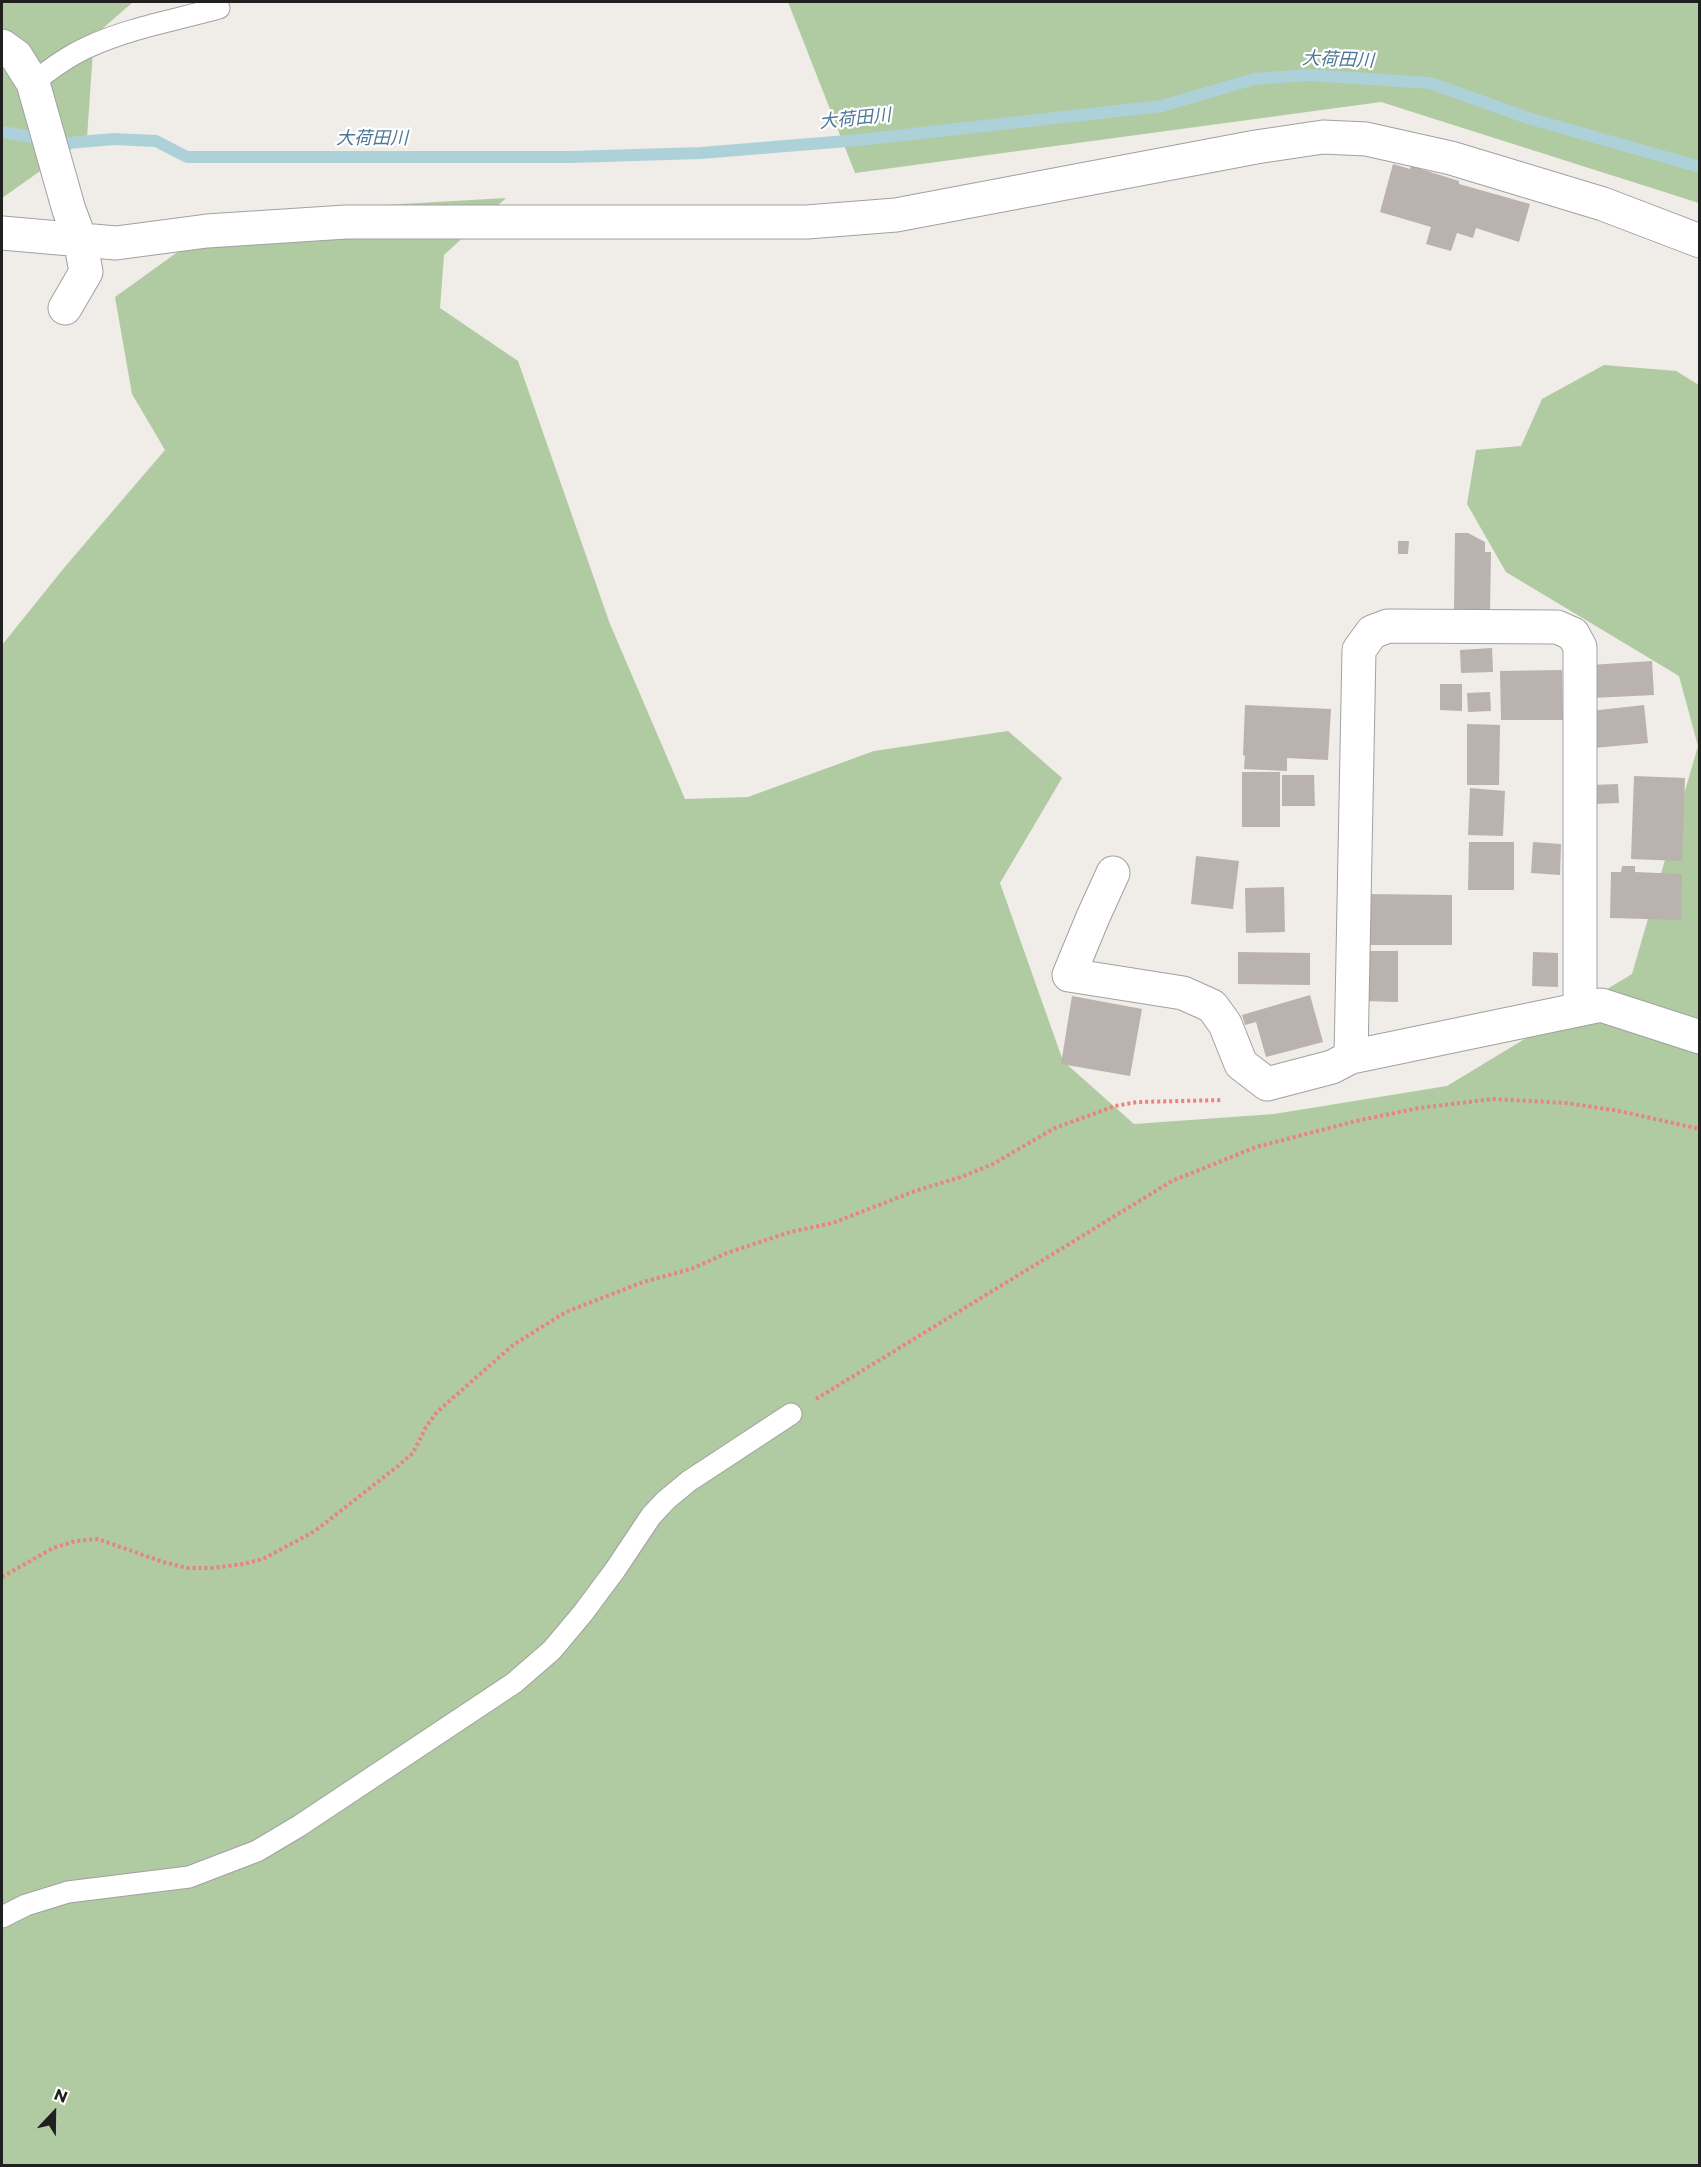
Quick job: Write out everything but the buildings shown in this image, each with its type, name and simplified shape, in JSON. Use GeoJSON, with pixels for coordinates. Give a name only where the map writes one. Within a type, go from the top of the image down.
{"type":"FeatureCollection","features":[{"type":"Feature","properties":{"kind":"street"},"geometry":{"type":"LineString","coordinates":[[2,46],[16,56],[37,98],[86,272],[65,308]]}},
{"type":"Feature","properties":{"kind":"street"},"geometry":{"type":"LineString","coordinates":[[2,233],[74,224],[116,243],[207,231],[346,222],[818,221],[897,214],[1256,147],[1323,137],[1366,139],[1451,158],[1603,204],[1700,241]]}},
{"type":"Feature","properties":{"kind":"street"},"geometry":{"type":"LineString","coordinates":[[1351,1057],[1359,650],[1372,632],[1388,626],[1557,627],[1573,634],[1580,647],[1580,1008]]}},
{"type":"Feature","properties":{"kind":"street"},"geometry":{"type":"LineString","coordinates":[[1113,873],[1070,975],[1183,993],[1212,1006],[1225,1024],[1241,1064],[1266,1084],[1332,1067],[1351,1057],[1601,1005],[1700,1037]]}},
{"type":"Feature","properties":{"kind":"lane"},"geometry":{"type":"LineString","coordinates":[[37,98],[54,66],[88,47],[122,34],[219,8]]}},
{"type":"Feature","properties":{"kind":"lane"},"geometry":{"type":"LineString","coordinates":[[2,1917],[26,1905],[68,1892],[189,1877],[257,1851],[299,1826],[514,1683],[552,1650],[583,1613],[651,1516],[666,1500],[689,1481],[791,1414]]}},
{"type":"Feature","properties":{"kind":"path"},"geometry":{"type":"LineString","coordinates":[[2,1577],[53,1548],[76,1541],[98,1539],[187,1568],[232,1566],[263,1559],[315,1531],[398,1466],[413,1453],[426,1426],[437,1412],[513,1345],[566,1312],[643,1282],[691,1269],[790,1232],[833,1223],[915,1191],[962,1177],[993,1164],[1055,1128],[1115,1106],[1138,1102],[1224,1100],[1266,1084]]}},
{"type":"Feature","properties":{"kind":"path"},"geometry":{"type":"LineString","coordinates":[[791,1414],[1172,1181],[1256,1147],[1356,1121],[1419,1108],[1493,1099],[1534,1100],[1588,1106],[1700,1129]]}},
{"type":"Feature","properties":{"kind":"green space"},"geometry":{"type":"Polygon","coordinates":[[[2,2],[133,2],[94,36],[87,138],[2,198],[2,2]]]}},
{"type":"Feature","properties":{"kind":"green space"},"geometry":{"type":"Polygon","coordinates":[[[788,2],[1699,2],[1699,203],[1381,102],[855,173],[788,2]]]}},
{"type":"Feature","properties":{"kind":"green space"},"geometry":{"type":"Polygon","coordinates":[[[506,198],[444,255],[440,308],[518,361],[610,624],[685,799],[748,797],[874,751],[1008,731],[1062,778],[1000,883],[1063,1061],[1134,1124],[1274,1114],[1447,1086],[1632,974],[1698,746],[1679,676],[1506,572],[1467,504],[1476,450],[1521,446],[1542,399],[1604,365],[1676,371],[1699,385],[1699,2165],[2,2166],[2,645],[64,568],[165,450],[132,394],[115,297],[225,218],[279,211],[506,198]]]}},
{"type":"Feature","properties":{"kind":"waterway","name":"大荷田川"},"geometry":{"type":"LineString","coordinates":[[2,132],[68,143],[114,139],[156,141],[187,157],[571,157],[701,153],[859,140],[1162,106],[1254,79],[1308,75],[1430,83],[1531,119],[1700,167]]}}]}
